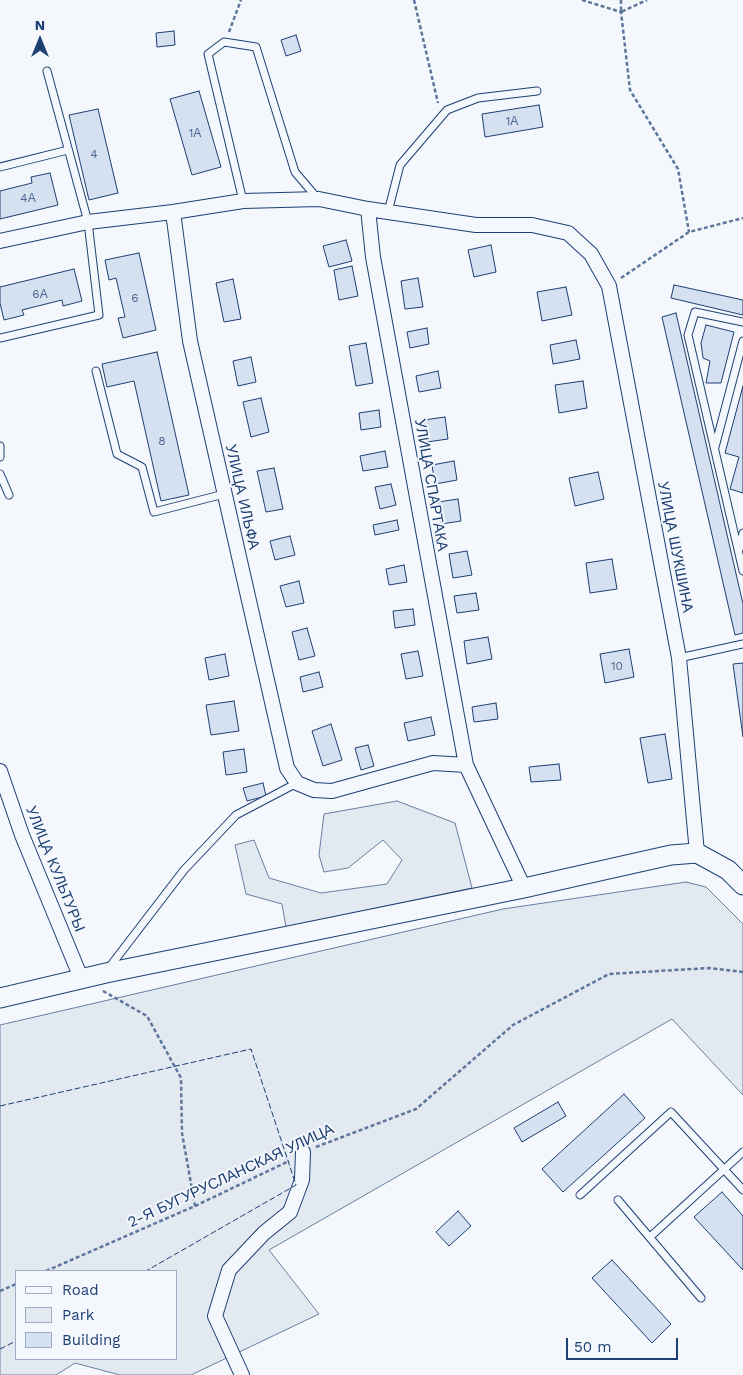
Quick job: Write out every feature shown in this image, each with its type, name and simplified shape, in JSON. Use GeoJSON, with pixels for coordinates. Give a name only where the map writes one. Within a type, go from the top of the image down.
{"type":"FeatureCollection","features":[{"type":"Feature","properties":{"kind":"street","name":"УЛИЦА ШУКШИНА"},"geometry":{"type":"LineString","coordinates":[[0,241],[88,222],[173,212],[243,201],[318,199],[368,209],[476,225],[532,225],[568,233],[591,254],[609,286],[679,658],[697,853]]}},
{"type":"Feature","properties":{"kind":"street","name":"УЛИЦА СПАРТАКА"},"geometry":{"type":"LineString","coordinates":[[368,209],[373,257],[466,765],[524,888]]}},
{"type":"Feature","properties":{"kind":"street","name":"УЛИЦА ИЛЬФА"},"geometry":{"type":"LineString","coordinates":[[173,212],[190,341],[282,753],[287,768],[297,784]]}},
{"type":"Feature","properties":{"kind":"street"},"geometry":{"type":"LineString","coordinates":[[297,784],[314,790],[332,791],[433,764],[466,765]]}},
{"type":"Feature","properties":{"kind":"street","name":"УЛИЦА КУЛЬТУРЫ"},"geometry":{"type":"LineString","coordinates":[[0,771],[22,834],[81,978]]}},
{"type":"Feature","properties":{"kind":"street"},"geometry":{"type":"LineString","coordinates":[[0,998],[81,978],[524,888],[672,854],[697,853],[728,870],[743,885]]}},
{"type":"Feature","properties":{"kind":"street"},"geometry":{"type":"LineString","coordinates":[[242,1375],[215,1316],[229,1270],[264,1232],[290,1212],[302,1180],[303,1152]]}},
{"type":"Feature","properties":{"kind":"lane"},"geometry":{"type":"LineString","coordinates":[[243,201],[208,54],[224,42],[256,47],[295,172],[318,199]]}},
{"type":"Feature","properties":{"kind":"lane"},"geometry":{"type":"LineString","coordinates":[[0,338],[99,315],[88,222],[47,71]]}},
{"type":"Feature","properties":{"kind":"lane"},"geometry":{"type":"LineString","coordinates":[[388,212],[400,165],[448,110],[478,98],[537,91]]}},
{"type":"Feature","properties":{"kind":"lane"},"geometry":{"type":"LineString","coordinates":[[0,167],[68,150]]}},
{"type":"Feature","properties":{"kind":"lane"},"geometry":{"type":"LineString","coordinates":[[743,322],[694,312],[688,335],[743,571]]}},
{"type":"Feature","properties":{"kind":"lane"},"geometry":{"type":"LineString","coordinates":[[715,448],[743,341]]}},
{"type":"Feature","properties":{"kind":"lane"},"geometry":{"type":"LineString","coordinates":[[96,371],[117,454],[142,467],[154,512],[224,494]]}},
{"type":"Feature","properties":{"kind":"lane"},"geometry":{"type":"LineString","coordinates":[[0,446],[0,457]]}},
{"type":"Feature","properties":{"kind":"lane"},"geometry":{"type":"LineString","coordinates":[[0,474],[9,495]]}},
{"type":"Feature","properties":{"kind":"lane"},"geometry":{"type":"LineString","coordinates":[[738,552],[743,534]]}},
{"type":"Feature","properties":{"kind":"lane"},"geometry":{"type":"LineString","coordinates":[[679,658],[743,644]]}},
{"type":"Feature","properties":{"kind":"lane"},"geometry":{"type":"LineString","coordinates":[[106,973],[184,870],[236,815],[297,784]]}},
{"type":"Feature","properties":{"kind":"lane"},"geometry":{"type":"LineString","coordinates":[[580,1195],[671,1112],[743,1190]]}},
{"type":"Feature","properties":{"kind":"lane"},"geometry":{"type":"LineString","coordinates":[[650,1237],[743,1152]]}},
{"type":"Feature","properties":{"kind":"lane"},"geometry":{"type":"LineString","coordinates":[[618,1200],[702,1298]]}},
{"type":"Feature","properties":{"kind":"path"},"geometry":{"type":"LineString","coordinates":[[224,42],[241,0]]}},
{"type":"Feature","properties":{"kind":"path"},"geometry":{"type":"LineString","coordinates":[[414,0],[441,117]]}},
{"type":"Feature","properties":{"kind":"path"},"geometry":{"type":"LineString","coordinates":[[582,0],[620,12],[647,0]]}},
{"type":"Feature","properties":{"kind":"path"},"geometry":{"type":"LineString","coordinates":[[621,0],[620,12],[630,90],[678,169],[689,232]]}},
{"type":"Feature","properties":{"kind":"path"},"geometry":{"type":"LineString","coordinates":[[609,286],[689,232],[743,218]]}},
{"type":"Feature","properties":{"kind":"path","name":"2-Я БУГУРУСЛАНСКАЯ УЛИЦА"},"geometry":{"type":"LineString","coordinates":[[48,1270],[195,1206],[288,1162],[303,1152],[416,1109],[513,1025],[608,974],[710,968],[743,972]]}},
{"type":"Feature","properties":{"kind":"path"},"geometry":{"type":"LineString","coordinates":[[81,978],[147,1016],[181,1078],[182,1133],[195,1206]]}},
{"type":"Feature","properties":{"kind":"path"},"geometry":{"type":"LineString","coordinates":[[0,1291],[15,1284]]}},
{"type":"Feature","properties":{"kind":"green space"},"geometry":{"type":"Polygon","coordinates":[[[397,801],[455,823],[472,888],[286,927],[282,904],[246,894],[235,845],[254,840],[269,878],[321,893],[387,884],[402,860],[383,840],[348,868],[324,872],[319,855],[324,814],[397,801]]]}},
{"type":"Feature","properties":{"kind":"green space"},"geometry":{"type":"Polygon","coordinates":[[[686,882],[706,887],[743,924],[743,1095],[672,1019],[269,1250],[319,1314],[191,1375],[120,1375],[75,1363],[56,1375],[0,1375],[0,1025],[503,909],[686,882]]]}},
{"type":"Feature","properties":{"kind":"building"},"geometry":{"type":"Polygon","coordinates":[[[174,31],[175,45],[157,47],[156,33],[174,31]]]}},
{"type":"Feature","properties":{"kind":"building"},"geometry":{"type":"Polygon","coordinates":[[[296,35],[301,51],[286,56],[281,40],[296,35]]]}},
{"type":"Feature","properties":{"kind":"building"},"geometry":{"type":"Polygon","coordinates":[[[199,91],[221,167],[192,175],[170,99],[199,91]]]}},
{"type":"Feature","properties":{"kind":"building"},"geometry":{"type":"Polygon","coordinates":[[[539,105],[543,127],[485,137],[482,114],[539,105]]]}},
{"type":"Feature","properties":{"kind":"building"},"geometry":{"type":"Polygon","coordinates":[[[98,109],[118,193],[89,200],[69,115],[98,109]]]}},
{"type":"Feature","properties":{"kind":"building"},"geometry":{"type":"Polygon","coordinates":[[[50,173],[58,205],[0,219],[0,191],[32,183],[31,177],[50,173]]]}},
{"type":"Feature","properties":{"kind":"building"},"geometry":{"type":"Polygon","coordinates":[[[346,240],[352,261],[329,267],[323,246],[346,240]]]}},
{"type":"Feature","properties":{"kind":"building"},"geometry":{"type":"Polygon","coordinates":[[[491,245],[496,272],[474,277],[468,250],[491,245]]]}},
{"type":"Feature","properties":{"kind":"building"},"geometry":{"type":"Polygon","coordinates":[[[139,253],[156,330],[123,338],[118,318],[125,317],[116,278],[109,280],[105,260],[139,253]]]}},
{"type":"Feature","properties":{"kind":"building"},"geometry":{"type":"Polygon","coordinates":[[[352,266],[358,296],[339,300],[334,270],[352,266]]]}},
{"type":"Feature","properties":{"kind":"building"},"geometry":{"type":"Polygon","coordinates":[[[74,269],[82,301],[63,306],[62,300],[22,310],[24,315],[4,320],[0,303],[0,287],[74,269]]]}},
{"type":"Feature","properties":{"kind":"building"},"geometry":{"type":"Polygon","coordinates":[[[418,278],[423,307],[405,309],[401,281],[418,278]]]}},
{"type":"Feature","properties":{"kind":"building"},"geometry":{"type":"Polygon","coordinates":[[[233,279],[241,319],[224,322],[216,283],[233,279]]]}},
{"type":"Feature","properties":{"kind":"building"},"geometry":{"type":"Polygon","coordinates":[[[674,285],[743,300],[743,315],[671,298],[674,285]]]}},
{"type":"Feature","properties":{"kind":"building"},"geometry":{"type":"Polygon","coordinates":[[[566,287],[572,315],[542,321],[537,292],[566,287]]]}},
{"type":"Feature","properties":{"kind":"building"},"geometry":{"type":"Polygon","coordinates":[[[676,313],[743,604],[743,633],[735,635],[662,317],[676,313]]]}},
{"type":"Feature","properties":{"kind":"building"},"geometry":{"type":"Polygon","coordinates":[[[706,325],[734,332],[721,383],[706,383],[710,361],[703,358],[701,343],[706,325]]]}},
{"type":"Feature","properties":{"kind":"building"},"geometry":{"type":"Polygon","coordinates":[[[427,328],[429,344],[410,348],[407,332],[427,328]]]}},
{"type":"Feature","properties":{"kind":"building"},"geometry":{"type":"Polygon","coordinates":[[[576,340],[580,359],[553,364],[550,345],[576,340]]]}},
{"type":"Feature","properties":{"kind":"building"},"geometry":{"type":"Polygon","coordinates":[[[366,343],[373,383],[356,386],[349,346],[366,343]]]}},
{"type":"Feature","properties":{"kind":"building"},"geometry":{"type":"Polygon","coordinates":[[[157,352],[189,495],[161,501],[134,381],[107,387],[102,364],[157,352]]]}},
{"type":"Feature","properties":{"kind":"building"},"geometry":{"type":"Polygon","coordinates":[[[251,357],[256,382],[238,386],[233,361],[251,357]]]}},
{"type":"Feature","properties":{"kind":"building"},"geometry":{"type":"Polygon","coordinates":[[[438,371],[441,388],[419,392],[416,376],[438,371]]]}},
{"type":"Feature","properties":{"kind":"building"},"geometry":{"type":"Polygon","coordinates":[[[583,381],[587,408],[559,413],[555,385],[583,381]]]}},
{"type":"Feature","properties":{"kind":"building"},"geometry":{"type":"Polygon","coordinates":[[[743,386],[743,493],[730,489],[739,457],[725,453],[743,386]]]}},
{"type":"Feature","properties":{"kind":"building"},"geometry":{"type":"Polygon","coordinates":[[[261,398],[269,432],[251,437],[243,402],[261,398]]]}},
{"type":"Feature","properties":{"kind":"building"},"geometry":{"type":"Polygon","coordinates":[[[379,410],[381,427],[361,430],[359,413],[379,410]]]}},
{"type":"Feature","properties":{"kind":"building"},"geometry":{"type":"Polygon","coordinates":[[[445,417],[448,439],[427,442],[424,420],[445,417]]]}},
{"type":"Feature","properties":{"kind":"building"},"geometry":{"type":"Polygon","coordinates":[[[385,451],[388,467],[363,471],[360,456],[385,451]]]}},
{"type":"Feature","properties":{"kind":"building"},"geometry":{"type":"Polygon","coordinates":[[[454,461],[457,480],[435,484],[432,465],[454,461]]]}},
{"type":"Feature","properties":{"kind":"building"},"geometry":{"type":"Polygon","coordinates":[[[274,468],[283,509],[266,512],[257,471],[274,468]]]}},
{"type":"Feature","properties":{"kind":"building"},"geometry":{"type":"Polygon","coordinates":[[[598,472],[604,499],[575,506],[569,478],[598,472]]]}},
{"type":"Feature","properties":{"kind":"building"},"geometry":{"type":"Polygon","coordinates":[[[391,484],[396,505],[380,509],[375,487],[391,484]]]}},
{"type":"Feature","properties":{"kind":"building"},"geometry":{"type":"Polygon","coordinates":[[[458,499],[461,521],[441,524],[438,502],[458,499]]]}},
{"type":"Feature","properties":{"kind":"building"},"geometry":{"type":"Polygon","coordinates":[[[397,520],[399,530],[375,535],[373,525],[397,520]]]}},
{"type":"Feature","properties":{"kind":"building"},"geometry":{"type":"Polygon","coordinates":[[[290,536],[295,555],[275,560],[270,541],[290,536]]]}},
{"type":"Feature","properties":{"kind":"building"},"geometry":{"type":"Polygon","coordinates":[[[467,551],[472,575],[453,578],[449,554],[467,551]]]}},
{"type":"Feature","properties":{"kind":"building"},"geometry":{"type":"Polygon","coordinates":[[[612,559],[617,589],[590,593],[586,563],[612,559]]]}},
{"type":"Feature","properties":{"kind":"building"},"geometry":{"type":"Polygon","coordinates":[[[404,565],[407,582],[389,585],[386,569],[404,565]]]}},
{"type":"Feature","properties":{"kind":"building"},"geometry":{"type":"Polygon","coordinates":[[[299,581],[304,603],[286,607],[280,586],[299,581]]]}},
{"type":"Feature","properties":{"kind":"building"},"geometry":{"type":"Polygon","coordinates":[[[476,593],[479,610],[457,613],[454,596],[476,593]]]}},
{"type":"Feature","properties":{"kind":"building"},"geometry":{"type":"Polygon","coordinates":[[[413,609],[415,625],[395,628],[393,611],[413,609]]]}},
{"type":"Feature","properties":{"kind":"building"},"geometry":{"type":"Polygon","coordinates":[[[307,628],[315,656],[299,660],[292,632],[307,628]]]}},
{"type":"Feature","properties":{"kind":"building"},"geometry":{"type":"Polygon","coordinates":[[[488,637],[492,659],[467,664],[464,641],[488,637]]]}},
{"type":"Feature","properties":{"kind":"building"},"geometry":{"type":"Polygon","coordinates":[[[629,649],[634,677],[605,683],[600,654],[629,649]]]}},
{"type":"Feature","properties":{"kind":"building"},"geometry":{"type":"Polygon","coordinates":[[[418,651],[423,676],[406,679],[401,654],[418,651]]]}},
{"type":"Feature","properties":{"kind":"building"},"geometry":{"type":"Polygon","coordinates":[[[225,654],[229,676],[209,680],[205,658],[225,654]]]}},
{"type":"Feature","properties":{"kind":"building"},"geometry":{"type":"Polygon","coordinates":[[[743,663],[743,737],[733,664],[743,663]]]}},
{"type":"Feature","properties":{"kind":"building"},"geometry":{"type":"Polygon","coordinates":[[[319,672],[323,687],[303,692],[300,677],[319,672]]]}},
{"type":"Feature","properties":{"kind":"building"},"geometry":{"type":"Polygon","coordinates":[[[234,701],[239,731],[211,735],[206,705],[234,701]]]}},
{"type":"Feature","properties":{"kind":"building"},"geometry":{"type":"Polygon","coordinates":[[[496,703],[498,719],[474,722],[472,707],[496,703]]]}},
{"type":"Feature","properties":{"kind":"building"},"geometry":{"type":"Polygon","coordinates":[[[431,717],[435,735],[408,741],[404,723],[431,717]]]}},
{"type":"Feature","properties":{"kind":"building"},"geometry":{"type":"Polygon","coordinates":[[[331,724],[342,760],[323,766],[312,731],[331,724]]]}},
{"type":"Feature","properties":{"kind":"building"},"geometry":{"type":"Polygon","coordinates":[[[665,734],[672,779],[648,783],[640,738],[665,734]]]}},
{"type":"Feature","properties":{"kind":"building"},"geometry":{"type":"Polygon","coordinates":[[[368,745],[374,766],[361,770],[355,748],[368,745]]]}},
{"type":"Feature","properties":{"kind":"building"},"geometry":{"type":"Polygon","coordinates":[[[244,749],[247,772],[226,775],[223,752],[244,749]]]}},
{"type":"Feature","properties":{"kind":"building"},"geometry":{"type":"Polygon","coordinates":[[[559,764],[561,780],[531,782],[529,767],[559,764]]]}},
{"type":"Feature","properties":{"kind":"building"},"geometry":{"type":"Polygon","coordinates":[[[263,783],[266,796],[247,801],[243,788],[263,783]]]}},
{"type":"Feature","properties":{"kind":"building"},"geometry":{"type":"Polygon","coordinates":[[[624,1094],[645,1118],[563,1192],[542,1169],[624,1094]]]}},
{"type":"Feature","properties":{"kind":"building"},"geometry":{"type":"Polygon","coordinates":[[[558,1102],[566,1116],[522,1142],[514,1128],[558,1102]]]}},
{"type":"Feature","properties":{"kind":"building"},"geometry":{"type":"Polygon","coordinates":[[[722,1192],[743,1216],[743,1270],[694,1217],[722,1192]]]}},
{"type":"Feature","properties":{"kind":"building"},"geometry":{"type":"Polygon","coordinates":[[[458,1211],[471,1226],[449,1246],[436,1232],[458,1211]]]}},
{"type":"Feature","properties":{"kind":"building"},"geometry":{"type":"Polygon","coordinates":[[[612,1260],[671,1324],[652,1343],[592,1278],[612,1260]]]}},
{"type":"Feature","properties":{"kind":"fence"},"geometry":{"type":"LineString","coordinates":[[0,1106],[251,1049],[296,1185],[148,1270]]}},
{"type":"Feature","properties":{"kind":"fence"},"geometry":{"type":"LineString","coordinates":[[0,1349],[15,1342]]}}]}
